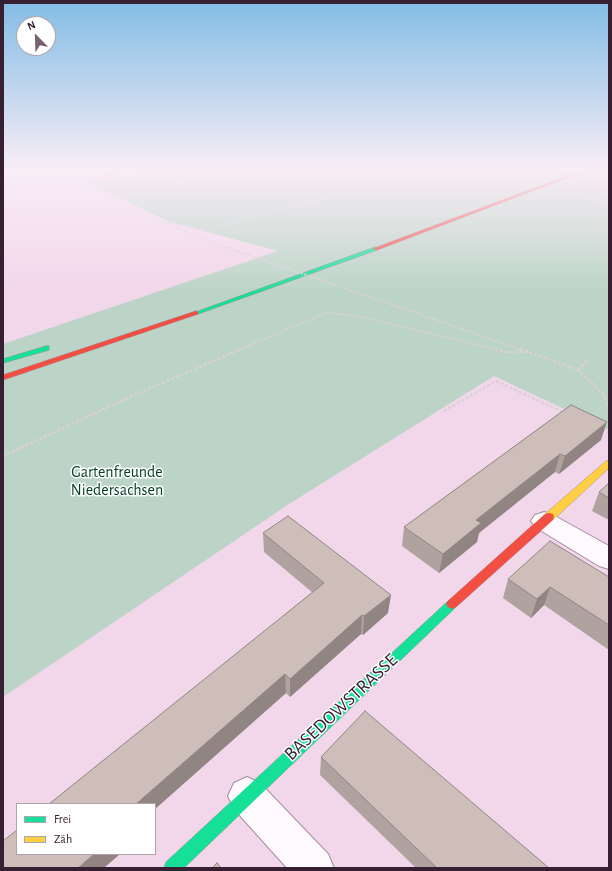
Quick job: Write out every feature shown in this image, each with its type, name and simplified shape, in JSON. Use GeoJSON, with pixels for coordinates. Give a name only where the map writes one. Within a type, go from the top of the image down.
{"type":"FeatureCollection","features":[{"type":"Feature","properties":{"kind":"main road"},"geometry":{"type":"LineString","coordinates":[[3,378],[156,327],[318,270],[474,212]]}},
{"type":"Feature","properties":{"kind":"main road"},"geometry":{"type":"LineString","coordinates":[[3,362],[55,345]]}},
{"type":"Feature","properties":{"kind":"main road","name":"BASEDOWSTRASSE"},"geometry":{"type":"LineString","coordinates":[[172,868],[436,618],[609,463]]}},
{"type":"Feature","properties":{"kind":"street"},"geometry":{"type":"LineString","coordinates":[[544,521],[609,559]]}},
{"type":"Feature","properties":{"kind":"street"},"geometry":{"type":"LineString","coordinates":[[247,796],[314,868]]}},
{"type":"Feature","properties":{"kind":"path"},"geometry":{"type":"LineString","coordinates":[[141,212],[210,242],[578,370],[603,394],[609,407]]}},
{"type":"Feature","properties":{"kind":"path"},"geometry":{"type":"LineString","coordinates":[[163,222],[208,230],[276,212]]}},
{"type":"Feature","properties":{"kind":"path"},"geometry":{"type":"LineString","coordinates":[[3,456],[132,396],[328,312],[366,318],[505,352],[529,352]]}},
{"type":"Feature","properties":{"kind":"path"},"geometry":{"type":"LineString","coordinates":[[578,370],[588,360]]}},
{"type":"Feature","properties":{"kind":"path"},"geometry":{"type":"LineString","coordinates":[[444,411],[496,381],[567,414]]}},
{"type":"Feature","properties":{"kind":"path"},"geometry":{"type":"LineString","coordinates":[[595,427],[609,433]]}},
{"type":"Feature","properties":{"kind":"green space","name":"Gartenfreunde Niedersachsen"},"geometry":{"type":"Polygon","coordinates":[[[148,212],[609,212],[609,430],[494,376],[289,504],[3,697],[3,344],[278,251],[170,222],[148,212]]]}},
{"type":"Feature","properties":{"kind":"building"},"geometry":{"type":"Polygon","coordinates":[[[571,405],[607,422],[565,456],[560,454],[476,520],[481,523],[443,554],[404,527],[571,405]]]}},
{"type":"Feature","properties":{"kind":"building"},"geometry":{"type":"Polygon","coordinates":[[[609,483],[609,498],[599,492],[609,483]]]}},
{"type":"Feature","properties":{"kind":"building"},"geometry":{"type":"Polygon","coordinates":[[[288,516],[391,595],[364,616],[362,615],[290,679],[285,674],[137,803],[50,803],[324,583],[263,533],[288,516]]]}},
{"type":"Feature","properties":{"kind":"building"},"geometry":{"type":"Polygon","coordinates":[[[550,541],[609,577],[609,625],[550,587],[537,599],[508,579],[550,541]]]}},
{"type":"Feature","properties":{"kind":"building"},"geometry":{"type":"Polygon","coordinates":[[[365,711],[549,868],[437,868],[321,757],[365,711]]]}},
{"type":"Feature","properties":{"kind":"building"},"geometry":{"type":"Polygon","coordinates":[[[16,831],[16,855],[93,855],[78,868],[3,868],[3,841],[16,831]]]}},
{"type":"Feature","properties":{"kind":"building"},"geometry":{"type":"Polygon","coordinates":[[[217,863],[221,868],[212,868],[217,863]]]}},
{"type":"Feature","properties":{"kind":"traffic: fast"},"geometry":{"type":"LineString","coordinates":[[196,313],[375,249]]}},
{"type":"Feature","properties":{"kind":"traffic: fast"},"geometry":{"type":"LineString","coordinates":[[3,361],[46,348]]}},
{"type":"Feature","properties":{"kind":"traffic: fast"},"geometry":{"type":"LineString","coordinates":[[172,868],[452,604]]}},
{"type":"Feature","properties":{"kind":"traffic: slow"},"geometry":{"type":"LineString","coordinates":[[549,517],[609,463]]}},
{"type":"Feature","properties":{"kind":"traffic: jam"},"geometry":{"type":"LineString","coordinates":[[375,249],[475,212]]}},
{"type":"Feature","properties":{"kind":"traffic: jam"},"geometry":{"type":"LineString","coordinates":[[3,378],[196,313]]}},
{"type":"Feature","properties":{"kind":"traffic: jam"},"geometry":{"type":"LineString","coordinates":[[452,604],[549,517]]}}]}
